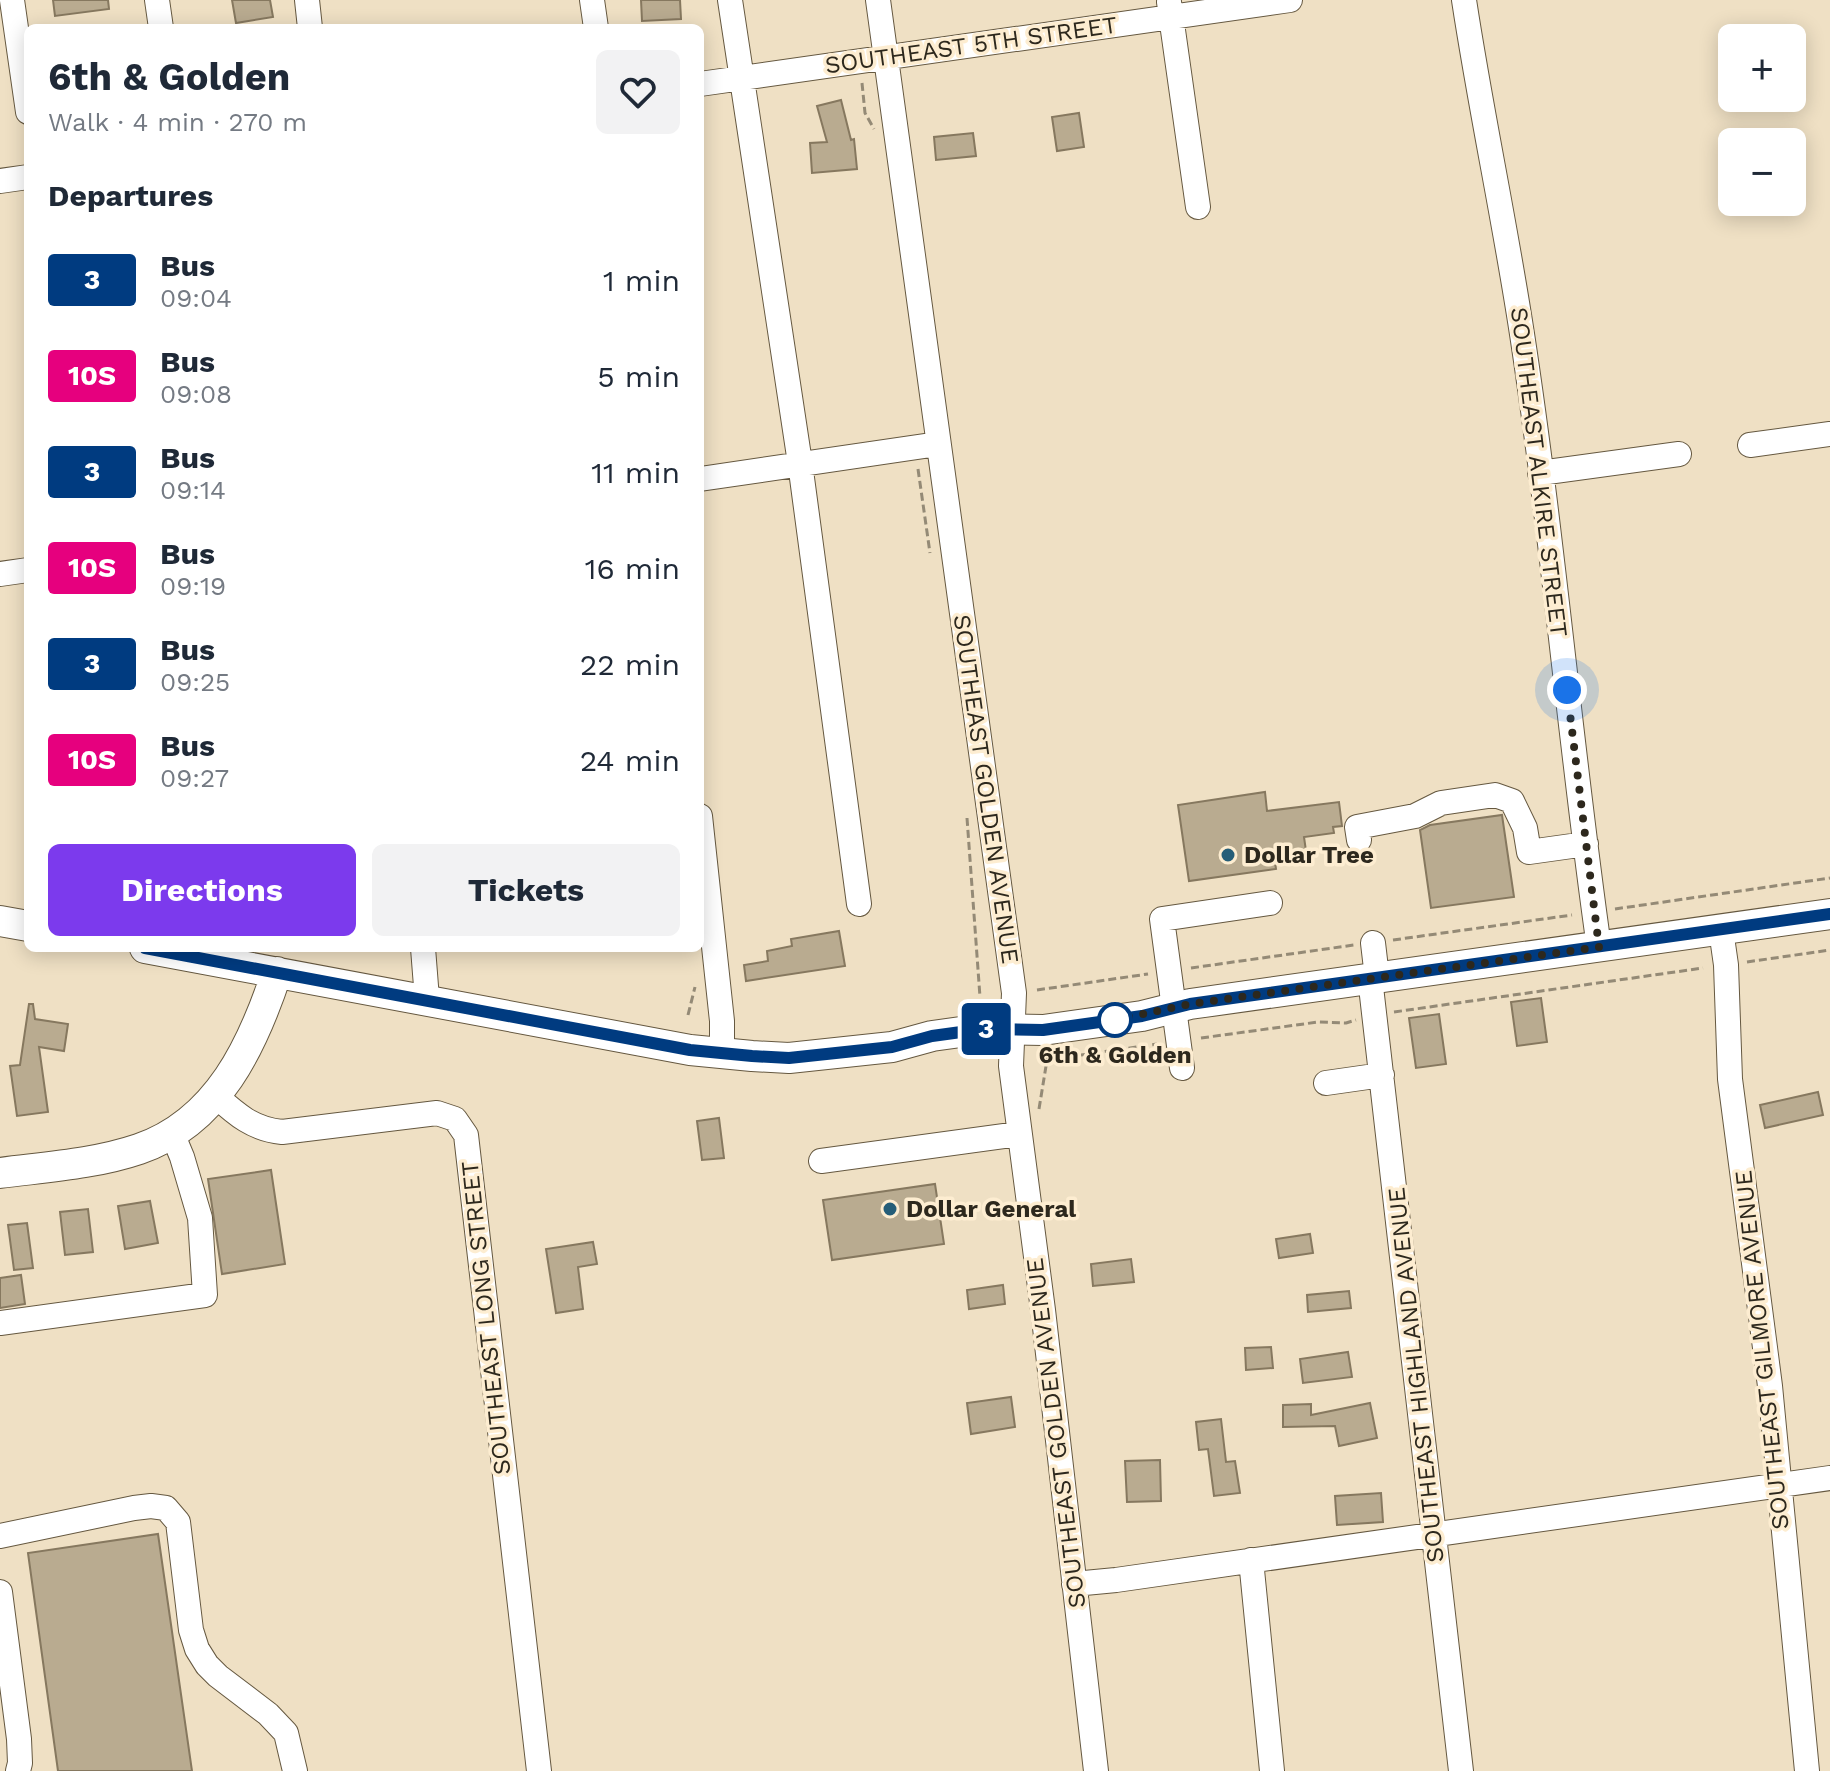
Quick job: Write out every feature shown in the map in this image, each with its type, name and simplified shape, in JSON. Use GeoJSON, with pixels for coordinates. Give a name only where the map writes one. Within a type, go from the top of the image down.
{"type":"FeatureCollection","features":[{"type":"Feature","properties":{"kind":"main road"},"geometry":{"type":"LineString","coordinates":[[167,952],[690,1050],[789,1058],[892,1047],[932,1036],[983,1029],[1043,1030],[1373,978],[1830,914]]}},
{"type":"Feature","properties":{"kind":"main road"},"geometry":{"type":"LineString","coordinates":[[0,921],[24,925]]}},
{"type":"Feature","properties":{"kind":"main road"},"geometry":{"type":"LineString","coordinates":[[0,1173],[142,1149],[206,1109],[254,1036],[277,972]]}},
{"type":"Feature","properties":{"kind":"street"},"geometry":{"type":"LineString","coordinates":[[12,0],[24,84]]}},
{"type":"Feature","properties":{"kind":"street"},"geometry":{"type":"LineString","coordinates":[[157,0],[160,24]]}},
{"type":"Feature","properties":{"kind":"street"},"geometry":{"type":"LineString","coordinates":[[307,0],[310,24]]}},
{"type":"Feature","properties":{"kind":"street"},"geometry":{"type":"LineString","coordinates":[[592,0],[595,24]]}},
{"type":"Feature","properties":{"kind":"street"},"geometry":{"type":"LineString","coordinates":[[730,0],[800,463],[859,904]]}},
{"type":"Feature","properties":{"kind":"street","name":"SOUTHEAST GOLDEN AVENUE"},"geometry":{"type":"LineString","coordinates":[[878,0],[927,446],[1014,993],[1011,1066],[1043,1310],[1096,1771]]}},
{"type":"Feature","properties":{"kind":"street","name":"SOUTHEAST 5TH STREET"},"geometry":{"type":"LineString","coordinates":[[704,84],[885,57],[1170,8],[1290,0]]}},
{"type":"Feature","properties":{"kind":"street","name":"SOUTHEAST ALKIRE STREET"},"geometry":{"type":"LineString","coordinates":[[1464,0],[1477,91],[1494,168],[1523,335],[1599,947]]}},
{"type":"Feature","properties":{"kind":"street"},"geometry":{"type":"LineString","coordinates":[[1170,8],[1198,207]]}},
{"type":"Feature","properties":{"kind":"street"},"geometry":{"type":"LineString","coordinates":[[0,181],[24,178]]}},
{"type":"Feature","properties":{"kind":"street"},"geometry":{"type":"LineString","coordinates":[[1750,445],[1830,434]]}},
{"type":"Feature","properties":{"kind":"street"},"geometry":{"type":"LineString","coordinates":[[704,478],[927,446]]}},
{"type":"Feature","properties":{"kind":"street"},"geometry":{"type":"LineString","coordinates":[[1540,473],[1679,454]]}},
{"type":"Feature","properties":{"kind":"street"},"geometry":{"type":"LineString","coordinates":[[0,574],[24,571]]}},
{"type":"Feature","properties":{"kind":"street"},"geometry":{"type":"LineString","coordinates":[[1359,840],[1357,827],[1415,816],[1441,803],[1495,795],[1512,801],[1525,828],[1529,852],[1586,844]]}},
{"type":"Feature","properties":{"kind":"street"},"geometry":{"type":"LineString","coordinates":[[704,868],[722,1021],[722,1053]]}},
{"type":"Feature","properties":{"kind":"street"},"geometry":{"type":"LineString","coordinates":[[1182,1068],[1162,919],[1270,903]]}},
{"type":"Feature","properties":{"kind":"street","name":"SOUTHEAST GILMORE AVENUE"},"geometry":{"type":"LineString","coordinates":[[1721,930],[1726,965],[1730,1079],[1770,1386],[1807,1771]]}},
{"type":"Feature","properties":{"kind":"street","name":"SOUTHEAST HIGHLAND AVENUE"},"geometry":{"type":"LineString","coordinates":[[1373,943],[1382,1075],[1461,1771]]}},
{"type":"Feature","properties":{"kind":"street"},"geometry":{"type":"LineString","coordinates":[[423,952],[427,999]]}},
{"type":"Feature","properties":{"kind":"street"},"geometry":{"type":"LineString","coordinates":[[1326,1083],[1382,1075]]}},
{"type":"Feature","properties":{"kind":"street","name":"SOUTHEAST LONG STREET"},"geometry":{"type":"LineString","coordinates":[[216,1096],[239,1117],[268,1130],[282,1132],[437,1113],[455,1119],[466,1135],[539,1771]]}},
{"type":"Feature","properties":{"kind":"street"},"geometry":{"type":"LineString","coordinates":[[0,1323],[205,1295],[200,1218],[172,1133]]}},
{"type":"Feature","properties":{"kind":"street"},"geometry":{"type":"LineString","coordinates":[[821,1161],[1019,1134]]}},
{"type":"Feature","properties":{"kind":"street"},"geometry":{"type":"LineString","coordinates":[[1074,1584],[1830,1478]]}},
{"type":"Feature","properties":{"kind":"street"},"geometry":{"type":"LineString","coordinates":[[0,1536],[134,1508],[166,1508],[178,1522],[191,1630],[197,1649],[218,1676],[268,1714],[286,1733],[295,1771]]}},
{"type":"Feature","properties":{"kind":"street"},"geometry":{"type":"LineString","coordinates":[[1251,1560],[1272,1771]]}},
{"type":"Feature","properties":{"kind":"street"},"geometry":{"type":"LineString","coordinates":[[0,1592],[19,1739],[18,1771]]}},
{"type":"Feature","properties":{"kind":"path"},"geometry":{"type":"LineString","coordinates":[[860,61],[865,113],[879,140]]}},
{"type":"Feature","properties":{"kind":"path"},"geometry":{"type":"LineString","coordinates":[[927,446],[930,554]]}},
{"type":"Feature","properties":{"kind":"path"},"geometry":{"type":"LineString","coordinates":[[966,813],[980,997]]}},
{"type":"Feature","properties":{"kind":"path"},"geometry":{"type":"LineString","coordinates":[[1037,990],[1373,943]]}},
{"type":"Feature","properties":{"kind":"path"},"geometry":{"type":"LineString","coordinates":[[1047,1060],[1318,1022],[1346,1023],[1376,1015],[1830,950]]}},
{"type":"Feature","properties":{"kind":"building"},"geometry":{"type":"Polygon","coordinates":[[[53,0],[108,0],[109,9],[55,16],[53,0]]]}},
{"type":"Feature","properties":{"kind":"building"},"geometry":{"type":"Polygon","coordinates":[[[232,0],[270,0],[273,17],[236,23],[232,0]]]}},
{"type":"Feature","properties":{"kind":"building"},"geometry":{"type":"Polygon","coordinates":[[[641,0],[680,0],[681,19],[642,21],[641,0]]]}},
{"type":"Feature","properties":{"kind":"building"},"geometry":{"type":"Polygon","coordinates":[[[841,100],[851,140],[854,139],[857,169],[812,173],[810,143],[827,142],[817,106],[841,100]]]}},
{"type":"Feature","properties":{"kind":"building"},"geometry":{"type":"Polygon","coordinates":[[[1079,113],[1084,147],[1057,151],[1052,117],[1079,113]]]}},
{"type":"Feature","properties":{"kind":"building"},"geometry":{"type":"Polygon","coordinates":[[[973,133],[976,156],[936,160],[934,137],[973,133]]]}},
{"type":"Feature","properties":{"kind":"building"},"geometry":{"type":"Polygon","coordinates":[[[1265,792],[1267,811],[1339,802],[1342,826],[1333,827],[1334,833],[1304,837],[1307,858],[1275,862],[1276,869],[1189,881],[1178,805],[1265,792]]]}},
{"type":"Feature","properties":{"kind":"building"},"geometry":{"type":"Polygon","coordinates":[[[1502,815],[1514,897],[1431,908],[1420,830],[1430,825],[1502,815]]]}},
{"type":"Feature","properties":{"kind":"building"},"geometry":{"type":"Polygon","coordinates":[[[839,931],[845,966],[746,981],[744,965],[768,961],[767,951],[792,946],[791,939],[839,931]]]}},
{"type":"Feature","properties":{"kind":"building"},"geometry":{"type":"Polygon","coordinates":[[[1541,998],[1547,1042],[1517,1046],[1511,1002],[1541,998]]]}},
{"type":"Feature","properties":{"kind":"building"},"geometry":{"type":"Polygon","coordinates":[[[29,1004],[33,1004],[35,1019],[68,1024],[64,1051],[39,1047],[48,1112],[17,1116],[10,1066],[20,1065],[29,1004]]]}},
{"type":"Feature","properties":{"kind":"building"},"geometry":{"type":"Polygon","coordinates":[[[1439,1014],[1446,1064],[1416,1068],[1409,1018],[1439,1014]]]}},
{"type":"Feature","properties":{"kind":"building"},"geometry":{"type":"Polygon","coordinates":[[[1818,1092],[1823,1115],[1765,1128],[1760,1105],[1818,1092]]]}},
{"type":"Feature","properties":{"kind":"building"},"geometry":{"type":"Polygon","coordinates":[[[719,1118],[724,1158],[702,1160],[697,1121],[719,1118]]]}},
{"type":"Feature","properties":{"kind":"building"},"geometry":{"type":"Polygon","coordinates":[[[271,1170],[285,1264],[222,1274],[208,1179],[271,1170]]]}},
{"type":"Feature","properties":{"kind":"building"},"geometry":{"type":"Polygon","coordinates":[[[935,1184],[944,1244],[832,1260],[823,1200],[935,1184]]]}},
{"type":"Feature","properties":{"kind":"building"},"geometry":{"type":"Polygon","coordinates":[[[150,1201],[158,1243],[125,1249],[118,1206],[150,1201]]]}},
{"type":"Feature","properties":{"kind":"building"},"geometry":{"type":"Polygon","coordinates":[[[88,1209],[93,1252],[65,1255],[60,1212],[88,1209]]]}},
{"type":"Feature","properties":{"kind":"building"},"geometry":{"type":"Polygon","coordinates":[[[27,1223],[33,1268],[14,1270],[8,1225],[27,1223]]]}},
{"type":"Feature","properties":{"kind":"building"},"geometry":{"type":"Polygon","coordinates":[[[1310,1234],[1313,1253],[1279,1258],[1276,1239],[1310,1234]]]}},
{"type":"Feature","properties":{"kind":"building"},"geometry":{"type":"Polygon","coordinates":[[[593,1242],[597,1264],[578,1267],[583,1309],[556,1313],[546,1249],[593,1242]]]}},
{"type":"Feature","properties":{"kind":"building"},"geometry":{"type":"Polygon","coordinates":[[[1131,1259],[1134,1282],[1093,1286],[1091,1264],[1131,1259]]]}},
{"type":"Feature","properties":{"kind":"building"},"geometry":{"type":"Polygon","coordinates":[[[21,1275],[25,1304],[0,1308],[0,1278],[21,1275]]]}},
{"type":"Feature","properties":{"kind":"building"},"geometry":{"type":"Polygon","coordinates":[[[1003,1285],[1005,1304],[969,1309],[967,1290],[1003,1285]]]}},
{"type":"Feature","properties":{"kind":"building"},"geometry":{"type":"Polygon","coordinates":[[[1349,1291],[1351,1308],[1308,1312],[1307,1295],[1349,1291]]]}},
{"type":"Feature","properties":{"kind":"building"},"geometry":{"type":"Polygon","coordinates":[[[1271,1347],[1273,1368],[1246,1370],[1245,1348],[1271,1347]]]}},
{"type":"Feature","properties":{"kind":"building"},"geometry":{"type":"Polygon","coordinates":[[[1348,1352],[1352,1377],[1303,1383],[1300,1359],[1348,1352]]]}},
{"type":"Feature","properties":{"kind":"building"},"geometry":{"type":"Polygon","coordinates":[[[1011,1397],[1015,1427],[971,1434],[967,1403],[1011,1397]]]}},
{"type":"Feature","properties":{"kind":"building"},"geometry":{"type":"Polygon","coordinates":[[[1370,1403],[1377,1438],[1339,1446],[1335,1426],[1283,1427],[1283,1405],[1311,1404],[1311,1415],[1370,1403]]]}},
{"type":"Feature","properties":{"kind":"building"},"geometry":{"type":"Polygon","coordinates":[[[1221,1419],[1226,1462],[1235,1461],[1240,1493],[1214,1496],[1208,1449],[1199,1450],[1196,1422],[1221,1419]]]}},
{"type":"Feature","properties":{"kind":"building"},"geometry":{"type":"Polygon","coordinates":[[[1160,1460],[1161,1501],[1127,1502],[1125,1461],[1160,1460]]]}},
{"type":"Feature","properties":{"kind":"building"},"geometry":{"type":"Polygon","coordinates":[[[1381,1493],[1383,1522],[1337,1525],[1335,1496],[1381,1493]]]}},
{"type":"Feature","properties":{"kind":"building"},"geometry":{"type":"Polygon","coordinates":[[[158,1534],[192,1771],[58,1771],[28,1553],[158,1534]]]}},
{"type":"Feature","properties":{"kind":"bus line","name":"3"},"geometry":{"type":"LineString","coordinates":[[167,952],[690,1050],[789,1058],[892,1047],[932,1036],[983,1029],[1043,1030],[1142,1016],[1190,1004],[1830,914]]}},
{"type":"Feature","properties":{"kind":"place","name":"Dollar Tree"},"geometry":{"type":"Point","coordinates":[1228,855]}},
{"type":"Feature","properties":{"kind":"place","name":"6th & Golden"},"geometry":{"type":"Point","coordinates":[1115,1020]}},
{"type":"Feature","properties":{"kind":"place","name":"Dollar General"},"geometry":{"type":"Point","coordinates":[890,1209]}},
{"type":"Feature","properties":{"kind":"route"},"geometry":{"type":"LineString","coordinates":[[1115,1020],[1190,1004],[1599,947],[1567,690]]}}]}
